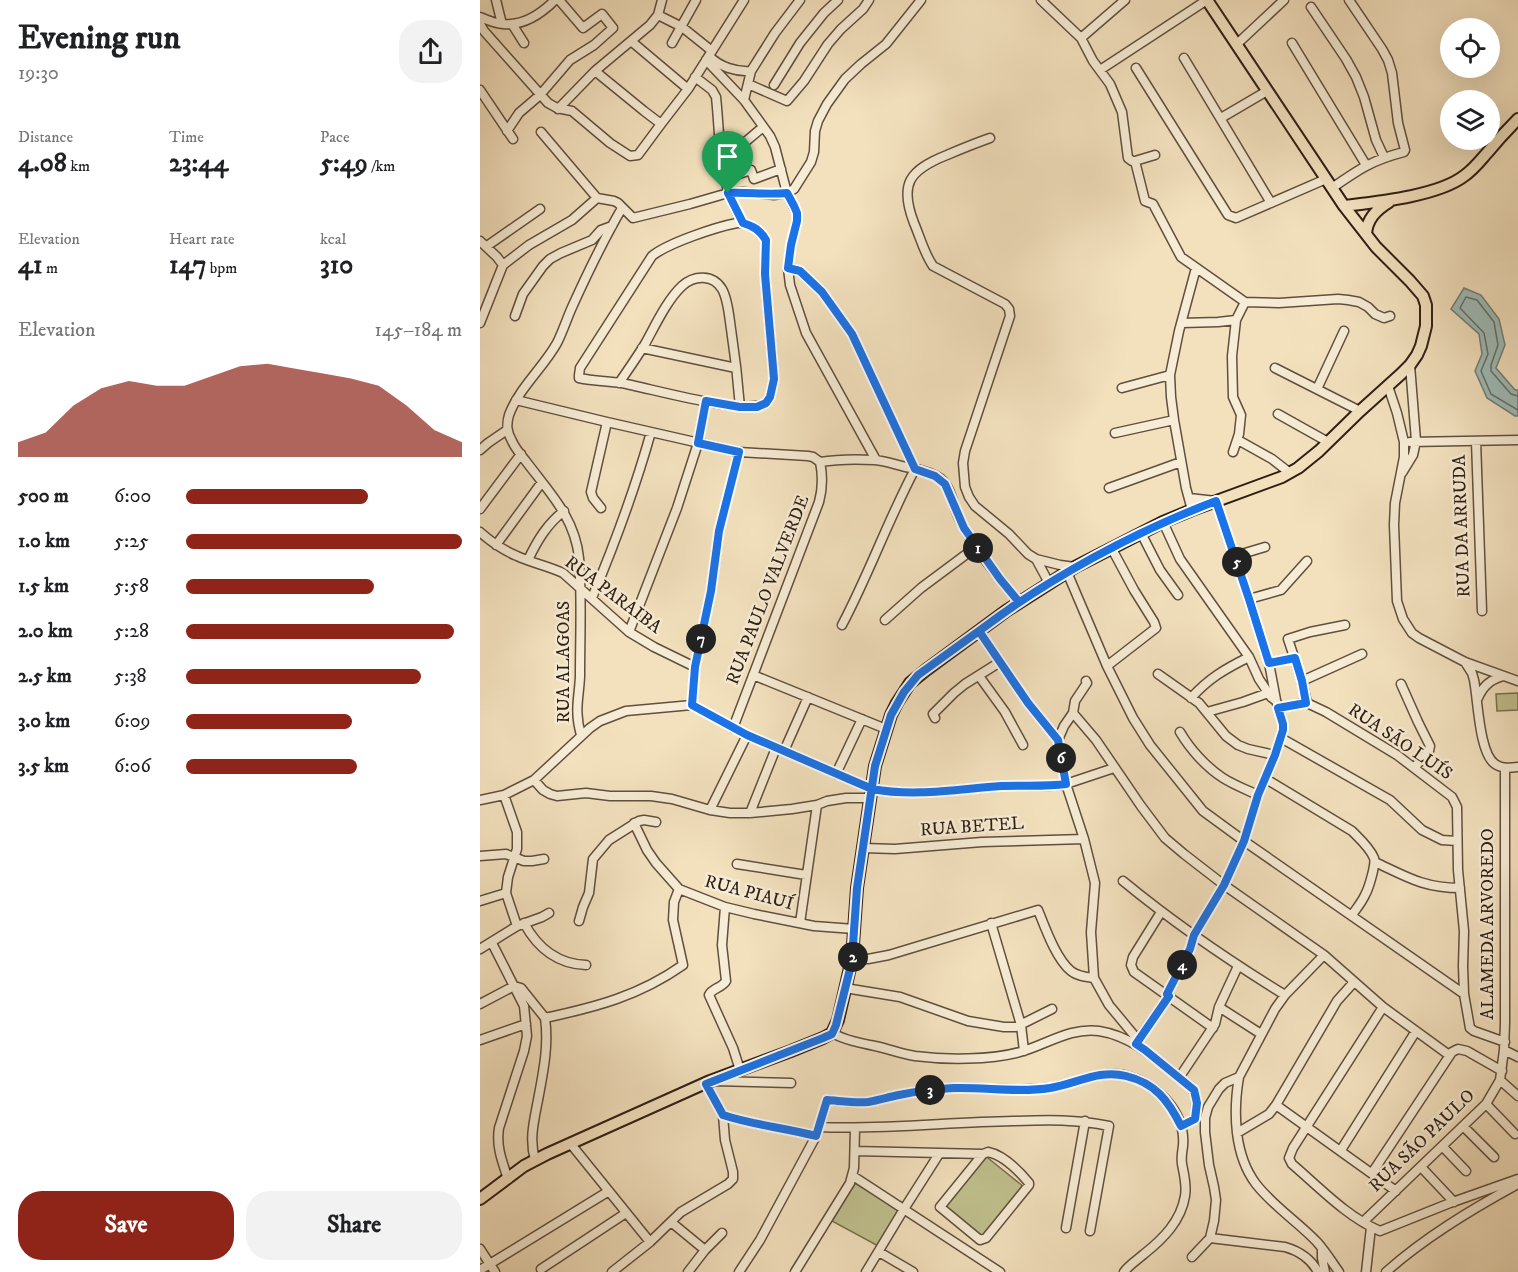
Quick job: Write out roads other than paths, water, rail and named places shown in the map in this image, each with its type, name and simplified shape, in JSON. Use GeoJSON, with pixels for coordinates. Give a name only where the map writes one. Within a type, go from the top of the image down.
{"type":"FeatureCollection","features":[{"type":"Feature","properties":{"kind":"main road"},"geometry":{"type":"LineString","coordinates":[[480,1198],[524,1166],[570,1143],[708,1082],[832,1034],[838,1020],[852,959],[862,848],[879,748],[897,703],[910,683],[1019,602],[1071,570],[1163,522],[1290,473],[1312,457],[1410,365],[1417,355],[1424,336],[1427,315],[1426,305],[1418,290],[1381,253],[1344,206],[1207,0]]}},
{"type":"Feature","properties":{"kind":"main road"},"geometry":{"type":"LineString","coordinates":[[1344,206],[1432,191],[1460,179],[1472,170],[1518,119]]}},
{"type":"Feature","properties":{"kind":"main road"},"geometry":{"type":"LineString","coordinates":[[1366,234],[1366,227],[1373,215],[1394,199]]}},
{"type":"Feature","properties":{"kind":"street"},"geometry":{"type":"LineString","coordinates":[[496,0],[502,24]]}},
{"type":"Feature","properties":{"kind":"street"},"geometry":{"type":"LineString","coordinates":[[480,17],[502,24],[512,24],[529,19],[557,0],[583,28],[602,14],[613,28],[602,39],[570,60],[540,95],[519,113],[507,131]]}},
{"type":"Feature","properties":{"kind":"street"},"geometry":{"type":"LineString","coordinates":[[558,109],[595,71],[650,25],[658,15],[662,0]]}},
{"type":"Feature","properties":{"kind":"street"},"geometry":{"type":"LineString","coordinates":[[672,43],[696,0]]}},
{"type":"Feature","properties":{"kind":"street"},"geometry":{"type":"LineString","coordinates":[[480,24],[548,103],[558,109],[574,112],[610,143],[630,156],[638,155],[688,89],[744,0]]}},
{"type":"Feature","properties":{"kind":"street"},"geometry":{"type":"LineString","coordinates":[[744,100],[751,71],[775,33],[800,0]]}},
{"type":"Feature","properties":{"kind":"street"},"geometry":{"type":"LineString","coordinates":[[774,85],[800,43],[838,0]]}},
{"type":"Feature","properties":{"kind":"street"},"geometry":{"type":"LineString","coordinates":[[748,84],[787,101],[841,29],[858,14],[869,0]]}},
{"type":"Feature","properties":{"kind":"street"},"geometry":{"type":"LineString","coordinates":[[541,132],[597,198],[614,201],[634,218],[728,193],[774,195],[787,193],[794,189],[811,162],[815,131],[827,104],[845,79],[886,44],[921,0]]}},
{"type":"Feature","properties":{"kind":"street"},"geometry":{"type":"LineString","coordinates":[[1041,0],[1081,38],[1093,61],[1110,84],[1122,112],[1128,158],[1135,161],[1155,155]]}},
{"type":"Feature","properties":{"kind":"street"},"geometry":{"type":"LineString","coordinates":[[1081,38],[1125,0]]}},
{"type":"Feature","properties":{"kind":"street"},"geometry":{"type":"LineString","coordinates":[[1100,70],[1207,0]]}},
{"type":"Feature","properties":{"kind":"street"},"geometry":{"type":"LineString","coordinates":[[1237,44],[1284,0]]}},
{"type":"Feature","properties":{"kind":"street"},"geometry":{"type":"LineString","coordinates":[[1136,68],[1228,215],[1236,218],[1271,202],[1329,183],[1384,157],[1404,152],[1392,72],[1382,49],[1349,0]]}},
{"type":"Feature","properties":{"kind":"street"},"geometry":{"type":"LineString","coordinates":[[1311,7],[1356,77],[1376,141],[1384,157]]}},
{"type":"Feature","properties":{"kind":"street"},"geometry":{"type":"LineString","coordinates":[[658,15],[682,27],[714,62],[743,72],[751,71]]}},
{"type":"Feature","properties":{"kind":"street"},"geometry":{"type":"LineString","coordinates":[[512,24],[525,43]]}},
{"type":"Feature","properties":{"kind":"street"},"geometry":{"type":"LineString","coordinates":[[631,41],[688,89]]}},
{"type":"Feature","properties":{"kind":"street"},"geometry":{"type":"LineString","coordinates":[[1292,43],[1366,165]]}},
{"type":"Feature","properties":{"kind":"street"},"geometry":{"type":"LineString","coordinates":[[709,56],[744,100],[775,147],[787,193],[797,213],[788,268],[790,285],[806,333],[876,460]]}},
{"type":"Feature","properties":{"kind":"street"},"geometry":{"type":"LineString","coordinates":[[1184,58],[1271,202]]}},
{"type":"Feature","properties":{"kind":"street"},"geometry":{"type":"LineString","coordinates":[[595,71],[662,123]]}},
{"type":"Feature","properties":{"kind":"street"},"geometry":{"type":"LineString","coordinates":[[695,77],[712,90],[716,97],[724,179],[728,193],[743,223]]}},
{"type":"Feature","properties":{"kind":"street"},"geometry":{"type":"LineString","coordinates":[[1221,118],[1267,91]]}},
{"type":"Feature","properties":{"kind":"street"},"geometry":{"type":"LineString","coordinates":[[482,95],[513,139]]}},
{"type":"Feature","properties":{"kind":"street"},"geometry":{"type":"LineString","coordinates":[[744,143],[763,127]]}},
{"type":"Feature","properties":{"kind":"street"},"geometry":{"type":"LineString","coordinates":[[990,138],[929,162],[914,174],[907,190],[908,207],[933,266],[1005,304],[1010,316],[965,451],[965,487],[975,506],[1009,534],[1028,554],[1036,559],[1071,570],[1107,666],[1133,718],[1155,752],[1203,811],[1464,994]]}},
{"type":"Feature","properties":{"kind":"street"},"geometry":{"type":"LineString","coordinates":[[1135,161],[1145,201],[1153,204],[1181,257],[1245,302],[1279,303],[1338,299],[1359,302],[1379,317],[1390,316]]}},
{"type":"Feature","properties":{"kind":"street"},"geometry":{"type":"LineString","coordinates":[[724,179],[751,170],[754,179],[781,169]]}},
{"type":"Feature","properties":{"kind":"street"},"geometry":{"type":"LineString","coordinates":[[480,322],[503,265],[529,245],[572,219],[597,198]]}},
{"type":"Feature","properties":{"kind":"street"},"geometry":{"type":"LineString","coordinates":[[480,450],[507,430],[516,400],[552,351],[622,208]]}},
{"type":"Feature","properties":{"kind":"street"},"geometry":{"type":"LineString","coordinates":[[503,265],[483,244],[540,209]]}},
{"type":"Feature","properties":{"kind":"street"},"geometry":{"type":"LineString","coordinates":[[743,223],[757,229],[766,240],[765,274],[774,379],[770,397],[766,403],[757,407],[740,407],[619,383],[582,379],[579,375],[580,368],[652,256],[680,242],[725,226],[743,223]]}},
{"type":"Feature","properties":{"kind":"street"},"geometry":{"type":"LineString","coordinates":[[515,316],[523,294],[550,259],[592,240],[601,230],[612,226]]}},
{"type":"Feature","properties":{"kind":"street"},"geometry":{"type":"LineString","coordinates":[[788,268],[800,271],[822,292],[852,334],[915,469]]}},
{"type":"Feature","properties":{"kind":"street"},"geometry":{"type":"LineString","coordinates":[[1192,510],[1174,420],[1170,375],[1196,268]]}},
{"type":"Feature","properties":{"kind":"street"},"geometry":{"type":"LineString","coordinates":[[619,383],[681,287],[690,280],[700,277],[717,282],[723,291],[729,314],[740,407]]}},
{"type":"Feature","properties":{"kind":"street"},"geometry":{"type":"LineString","coordinates":[[1233,452],[1238,440],[1241,411],[1234,401],[1231,369],[1236,320],[1245,302]]}},
{"type":"Feature","properties":{"kind":"street"},"geometry":{"type":"LineString","coordinates":[[1182,322],[1236,320]]}},
{"type":"Feature","properties":{"kind":"street"},"geometry":{"type":"LineString","coordinates":[[1317,389],[1344,331]]}},
{"type":"Feature","properties":{"kind":"street"},"geometry":{"type":"LineString","coordinates":[[642,348],[736,368]]}},
{"type":"Feature","properties":{"kind":"street"},"geometry":{"type":"LineString","coordinates":[[1400,476],[1410,462],[1416,441],[1410,365]]}},
{"type":"Feature","properties":{"kind":"street"},"geometry":{"type":"LineString","coordinates":[[1275,369],[1360,411]]}},
{"type":"Feature","properties":{"kind":"street"},"geometry":{"type":"LineString","coordinates":[[1122,388],[1170,375]]}},
{"type":"Feature","properties":{"kind":"street"},"geometry":{"type":"LineString","coordinates":[[1388,386],[1404,442],[1394,525],[1397,601],[1402,619],[1419,638],[1465,662],[1518,681]]}},
{"type":"Feature","properties":{"kind":"street"},"geometry":{"type":"LineString","coordinates":[[516,400],[739,452],[808,456],[820,462],[876,460],[935,476],[945,484],[958,516],[976,547],[1019,602]]}},
{"type":"Feature","properties":{"kind":"street"},"geometry":{"type":"LineString","coordinates":[[629,632],[677,508],[698,443],[706,401]]}},
{"type":"Feature","properties":{"kind":"street"},"geometry":{"type":"LineString","coordinates":[[1278,414],[1328,442]]}},
{"type":"Feature","properties":{"kind":"street"},"geometry":{"type":"LineString","coordinates":[[1115,433],[1174,420]]}},
{"type":"Feature","properties":{"kind":"street"},"geometry":{"type":"LineString","coordinates":[[601,508],[591,492],[607,422]]}},
{"type":"Feature","properties":{"kind":"street","name":"RUA ALAGOAS"},"geometry":{"type":"LineString","coordinates":[[507,430],[512,442],[564,511],[576,539],[580,589],[580,680],[577,707],[581,735]]}},
{"type":"Feature","properties":{"kind":"street"},"geometry":{"type":"LineString","coordinates":[[592,598],[630,503],[651,432]]}},
{"type":"Feature","properties":{"kind":"street"},"geometry":{"type":"LineString","coordinates":[[1238,440],[1272,459],[1290,473]]}},
{"type":"Feature","properties":{"kind":"street"},"geometry":{"type":"LineString","coordinates":[[1404,442],[1518,440]]}},
{"type":"Feature","properties":{"kind":"street","name":"RUA DA ARRUDA"},"geometry":{"type":"LineString","coordinates":[[1476,441],[1482,611]]}},
{"type":"Feature","properties":{"kind":"street"},"geometry":{"type":"LineString","coordinates":[[692,705],[695,667],[711,591],[722,514],[739,452]]}},
{"type":"Feature","properties":{"kind":"street"},"geometry":{"type":"LineString","coordinates":[[480,509],[521,454]]}},
{"type":"Feature","properties":{"kind":"street","name":"RUA PAULO VALVERDE"},"geometry":{"type":"LineString","coordinates":[[733,728],[819,502],[823,486],[820,462]]}},
{"type":"Feature","properties":{"kind":"street"},"geometry":{"type":"LineString","coordinates":[[1109,488],[1181,462]]}},
{"type":"Feature","properties":{"kind":"street"},"geometry":{"type":"LineString","coordinates":[[842,625],[861,589],[915,469]]}},
{"type":"Feature","properties":{"kind":"street"},"geometry":{"type":"LineString","coordinates":[[496,545],[542,482]]}},
{"type":"Feature","properties":{"kind":"street"},"geometry":{"type":"LineString","coordinates":[[1137,1042],[1168,995],[1190,949],[1194,935],[1224,885],[1244,841],[1258,795],[1284,728],[1269,663],[1216,501],[1189,498]]}},
{"type":"Feature","properties":{"kind":"street"},"geometry":{"type":"LineString","coordinates":[[528,560],[547,526],[564,511]]}},
{"type":"Feature","properties":{"kind":"street"},"geometry":{"type":"LineString","coordinates":[[1163,522],[1180,559],[1248,657],[1258,679],[1277,704]]}},
{"type":"Feature","properties":{"kind":"street","name":"RUA PARAIBA"},"geometry":{"type":"LineString","coordinates":[[480,532],[496,545],[517,556],[563,573],[629,632],[695,667]]}},
{"type":"Feature","properties":{"kind":"street"},"geometry":{"type":"LineString","coordinates":[[1142,533],[1160,570],[1178,595]]}},
{"type":"Feature","properties":{"kind":"street"},"geometry":{"type":"LineString","coordinates":[[885,620],[921,588],[976,547]]}},
{"type":"Feature","properties":{"kind":"street"},"geometry":{"type":"LineString","coordinates":[[1235,556],[1265,547]]}},
{"type":"Feature","properties":{"kind":"street"},"geometry":{"type":"LineString","coordinates":[[1107,666],[1154,630],[1156,626],[1112,549]]}},
{"type":"Feature","properties":{"kind":"street"},"geometry":{"type":"LineString","coordinates":[[1036,559],[1049,584]]}},
{"type":"Feature","properties":{"kind":"street"},"geometry":{"type":"LineString","coordinates":[[1249,599],[1281,590],[1307,561]]}},
{"type":"Feature","properties":{"kind":"street"},"geometry":{"type":"LineString","coordinates":[[1277,704],[1306,703],[1302,681],[1288,638],[1345,625]]}},
{"type":"Feature","properties":{"kind":"street"},"geometry":{"type":"LineString","coordinates":[[979,631],[1028,703],[1058,740],[1066,784],[1084,839],[1095,883],[1091,932],[1094,978],[1109,1005],[1137,1042],[1191,1087],[1196,1094],[1195,1119]]}},
{"type":"Feature","properties":{"kind":"street"},"geometry":{"type":"LineString","coordinates":[[1302,681],[1362,654]]}},
{"type":"Feature","properties":{"kind":"street"},"geometry":{"type":"LineString","coordinates":[[1191,698],[1213,676],[1248,657]]}},
{"type":"Feature","properties":{"kind":"street"},"geometry":{"type":"LineString","coordinates":[[1269,663],[1295,658]]}},
{"type":"Feature","properties":{"kind":"street"},"geometry":{"type":"LineString","coordinates":[[935,718],[933,714],[954,693],[1000,662]]}},
{"type":"Feature","properties":{"kind":"street"},"geometry":{"type":"LineString","coordinates":[[1465,662],[1472,673],[1487,755],[1494,764],[1505,768],[1518,767]]}},
{"type":"Feature","properties":{"kind":"street"},"geometry":{"type":"LineString","coordinates":[[1158,674],[1199,703],[1226,736],[1238,745],[1275,755]]}},
{"type":"Feature","properties":{"kind":"street"},"geometry":{"type":"LineString","coordinates":[[753,675],[886,729]]}},
{"type":"Feature","properties":{"kind":"street"},"geometry":{"type":"LineString","coordinates":[[979,676],[1005,712],[1023,745]]}},
{"type":"Feature","properties":{"kind":"street"},"geometry":{"type":"LineString","coordinates":[[1477,699],[1484,687],[1503,676]]}},
{"type":"Feature","properties":{"kind":"street"},"geometry":{"type":"LineString","coordinates":[[1058,740],[1073,713],[1074,703],[1087,683],[1086,681]]}},
{"type":"Feature","properties":{"kind":"street"},"geometry":{"type":"LineString","coordinates":[[1401,684],[1431,746],[1414,768]]}},
{"type":"Feature","properties":{"kind":"street"},"geometry":{"type":"LineString","coordinates":[[1207,712],[1268,693]]}},
{"type":"Feature","properties":{"kind":"street"},"geometry":{"type":"LineString","coordinates":[[750,813],[808,697]]}},
{"type":"Feature","properties":{"kind":"street","name":"RUA SÃO LUÍS"},"geometry":{"type":"LineString","coordinates":[[1306,703],[1326,712],[1397,755],[1452,797],[1455,802],[1458,814],[1457,841],[1464,931],[1464,994],[1470,1028],[1504,1046]]}},
{"type":"Feature","properties":{"kind":"street"},"geometry":{"type":"LineString","coordinates":[[480,800],[504,795],[534,780],[600,720],[626,711],[692,705],[747,735],[836,774],[871,794]]}},
{"type":"Feature","properties":{"kind":"street"},"geometry":{"type":"LineString","coordinates":[[1073,713],[1096,740],[1165,838],[1224,885],[1324,955],[1383,1007],[1449,1055]]}},
{"type":"Feature","properties":{"kind":"street"},"geometry":{"type":"LineString","coordinates":[[836,774],[862,719]]}},
{"type":"Feature","properties":{"kind":"street"},"geometry":{"type":"LineString","coordinates":[[1180,732],[1189,746],[1217,773],[1228,781],[1258,795]]}},
{"type":"Feature","properties":{"kind":"street"},"geometry":{"type":"LineString","coordinates":[[710,810],[747,735]]}},
{"type":"Feature","properties":{"kind":"street"},"geometry":{"type":"LineString","coordinates":[[1281,738],[1390,800],[1422,830],[1442,840],[1457,841]]}},
{"type":"Feature","properties":{"kind":"street"},"geometry":{"type":"LineString","coordinates":[[534,780],[543,790],[557,796],[586,793],[610,796],[651,796],[672,799],[710,810],[750,813],[817,806],[836,799],[886,792],[911,793],[1066,784],[1114,768]]}},
{"type":"Feature","properties":{"kind":"street","name":"ALAMEDA ARVOREDO"},"geometry":{"type":"LineString","coordinates":[[1501,1076],[1504,1046],[1505,768]]}},
{"type":"Feature","properties":{"kind":"street"},"geometry":{"type":"LineString","coordinates":[[1266,779],[1352,831],[1370,850],[1375,862],[1365,897],[1352,915]]}},
{"type":"Feature","properties":{"kind":"street"},"geometry":{"type":"LineString","coordinates":[[504,795],[517,832],[517,849],[508,877],[506,893],[520,924],[551,955],[577,965],[586,965]]}},
{"type":"Feature","properties":{"kind":"street"},"geometry":{"type":"LineString","coordinates":[[800,923],[817,806]]}},
{"type":"Feature","properties":{"kind":"street"},"geometry":{"type":"LineString","coordinates":[[579,921],[590,893],[592,862],[604,845],[634,823],[644,820],[657,822]]}},
{"type":"Feature","properties":{"kind":"street","name":"RUA PIAUÍ"},"geometry":{"type":"LineString","coordinates":[[634,823],[647,850],[679,889],[725,907],[800,923],[854,929]]}},
{"type":"Feature","properties":{"kind":"street","name":"RUA BETEL"},"geometry":{"type":"LineString","coordinates":[[862,848],[895,849],[993,842],[1084,839]]}},
{"type":"Feature","properties":{"kind":"street"},"geometry":{"type":"LineString","coordinates":[[480,856],[506,854],[524,861],[544,858]]}},
{"type":"Feature","properties":{"kind":"street"},"geometry":{"type":"LineString","coordinates":[[1375,862],[1417,882],[1444,888],[1460,888]]}},
{"type":"Feature","properties":{"kind":"street"},"geometry":{"type":"LineString","coordinates":[[736,864],[806,875]]}},
{"type":"Feature","properties":{"kind":"street"},"geometry":{"type":"LineString","coordinates":[[1123,881],[1161,912],[1238,966],[1285,995]]}},
{"type":"Feature","properties":{"kind":"street"},"geometry":{"type":"LineString","coordinates":[[545,1018],[590,1008],[637,992],[683,965],[673,920],[674,902],[679,889]]}},
{"type":"Feature","properties":{"kind":"street"},"geometry":{"type":"LineString","coordinates":[[480,901],[506,893]]}},
{"type":"Feature","properties":{"kind":"street"},"geometry":{"type":"LineString","coordinates":[[725,907],[722,945],[726,981],[725,984],[709,993],[740,1070]]}},
{"type":"Feature","properties":{"kind":"street"},"geometry":{"type":"LineString","coordinates":[[852,959],[889,955],[1038,910],[1054,946],[1068,968],[1078,975],[1094,978]]}},
{"type":"Feature","properties":{"kind":"street"},"geometry":{"type":"LineString","coordinates":[[480,950],[520,924],[542,917],[549,912]]}},
{"type":"Feature","properties":{"kind":"street"},"geometry":{"type":"LineString","coordinates":[[1161,912],[1133,957],[1131,965],[1134,972],[1213,1028]]}},
{"type":"Feature","properties":{"kind":"street"},"geometry":{"type":"LineString","coordinates":[[991,923],[1021,1024],[1024,1051]]}},
{"type":"Feature","properties":{"kind":"street"},"geometry":{"type":"LineString","coordinates":[[492,943],[524,1006],[527,1036],[497,1138],[498,1149],[508,1179]]}},
{"type":"Feature","properties":{"kind":"street"},"geometry":{"type":"LineString","coordinates":[[1324,955],[1285,995],[1275,1009],[1239,1077],[1236,1097],[1237,1133],[1244,1161],[1257,1185],[1316,1241],[1339,1272]]}},
{"type":"Feature","properties":{"kind":"street"},"geometry":{"type":"LineString","coordinates":[[1179,1078],[1213,1028],[1219,1007],[1238,966]]}},
{"type":"Feature","properties":{"kind":"street"},"geometry":{"type":"LineString","coordinates":[[1237,1133],[1269,1114],[1276,1106],[1332,1010],[1354,982]]}},
{"type":"Feature","properties":{"kind":"street"},"geometry":{"type":"LineString","coordinates":[[480,1004],[514,986],[524,990],[545,1018],[546,1054],[531,1137],[535,1160]]}},
{"type":"Feature","properties":{"kind":"street"},"geometry":{"type":"LineString","coordinates":[[845,988],[900,997],[968,1021],[1011,1028],[1052,1009]]}},
{"type":"Feature","properties":{"kind":"street"},"geometry":{"type":"LineString","coordinates":[[1219,1007],[1261,1034]]}},
{"type":"Feature","properties":{"kind":"street"},"geometry":{"type":"LineString","coordinates":[[1383,1007],[1293,1148],[1289,1158],[1292,1164],[1341,1206],[1380,1232],[1518,1179]]}},
{"type":"Feature","properties":{"kind":"street"},"geometry":{"type":"LineString","coordinates":[[480,1040],[526,1024]]}},
{"type":"Feature","properties":{"kind":"street"},"geometry":{"type":"LineString","coordinates":[[832,1034],[914,1055],[950,1058],[1011,1054],[1082,1031],[1099,1031],[1137,1042]]}},
{"type":"Feature","properties":{"kind":"street"},"geometry":{"type":"LineString","coordinates":[[1341,1150],[1416,1031]]}},
{"type":"Feature","properties":{"kind":"street"},"geometry":{"type":"LineString","coordinates":[[1504,1046],[1518,1057]]}},
{"type":"Feature","properties":{"kind":"street"},"geometry":{"type":"LineString","coordinates":[[1372,1173],[1449,1055],[1455,1050],[1462,1050],[1501,1076],[1518,1096]]}},
{"type":"Feature","properties":{"kind":"street"},"geometry":{"type":"LineString","coordinates":[[740,1272],[760,1240],[818,1132],[827,1100],[866,1102],[915,1092],[954,1088],[1036,1090],[1112,1074],[1136,1079],[1158,1091],[1173,1110],[1183,1133],[1182,1162],[1185,1196],[1179,1215],[1158,1243],[1124,1272]]}},
{"type":"Feature","properties":{"kind":"street","name":"RUA SÃO PAULO"},"geometry":{"type":"LineString","coordinates":[[1367,1224],[1396,1191],[1486,1104],[1501,1076]]}},
{"type":"Feature","properties":{"kind":"street"},"geometry":{"type":"LineString","coordinates":[[1192,1257],[1210,1238],[1216,1200],[1209,1165],[1205,1118],[1211,1101],[1219,1089],[1225,1083],[1239,1077]]}},
{"type":"Feature","properties":{"kind":"street"},"geometry":{"type":"LineString","coordinates":[[612,1272],[650,1242],[681,1212],[733,1179],[725,1140],[723,1115],[708,1082],[791,1083]]}},
{"type":"Feature","properties":{"kind":"street"},"geometry":{"type":"LineString","coordinates":[[1486,1104],[1515,1134]]}},
{"type":"Feature","properties":{"kind":"street"},"geometry":{"type":"LineString","coordinates":[[1276,1106],[1396,1191]]}},
{"type":"Feature","properties":{"kind":"street"},"geometry":{"type":"LineString","coordinates":[[723,1115],[798,1131],[818,1132],[977,1122],[1064,1120],[1109,1126],[1090,1231]]}},
{"type":"Feature","properties":{"kind":"street"},"geometry":{"type":"LineString","coordinates":[[1181,1126],[1195,1119],[1205,1118]]}},
{"type":"Feature","properties":{"kind":"street"},"geometry":{"type":"LineString","coordinates":[[1066,1228],[1085,1121]]}},
{"type":"Feature","properties":{"kind":"street"},"geometry":{"type":"LineString","coordinates":[[1464,1127],[1494,1157]]}},
{"type":"Feature","properties":{"kind":"street"},"geometry":{"type":"LineString","coordinates":[[795,1272],[853,1176],[855,1129]]}},
{"type":"Feature","properties":{"kind":"street"},"geometry":{"type":"LineString","coordinates":[[570,1143],[650,1242]]}},
{"type":"Feature","properties":{"kind":"street"},"geometry":{"type":"LineString","coordinates":[[1443,1147],[1466,1172]]}},
{"type":"Feature","properties":{"kind":"street"},"geometry":{"type":"LineString","coordinates":[[855,1151],[939,1154],[988,1152],[994,1154],[1020,1173],[1029,1184],[986,1238],[980,1240],[940,1207],[983,1154]]}},
{"type":"Feature","properties":{"kind":"street"},"geometry":{"type":"LineString","coordinates":[[866,1272],[939,1154]]}},
{"type":"Feature","properties":{"kind":"street"},"geometry":{"type":"LineString","coordinates":[[1421,1167],[1454,1202]]}},
{"type":"Feature","properties":{"kind":"street"},"geometry":{"type":"LineString","coordinates":[[853,1176],[1000,1272]]}},
{"type":"Feature","properties":{"kind":"street"},"geometry":{"type":"LineString","coordinates":[[1386,1272],[1451,1223],[1518,1184]]}},
{"type":"Feature","properties":{"kind":"street"},"geometry":{"type":"LineString","coordinates":[[480,1270],[609,1191]]}},
{"type":"Feature","properties":{"kind":"street"},"geometry":{"type":"LineString","coordinates":[[541,1269],[626,1213]]}},
{"type":"Feature","properties":{"kind":"street"},"geometry":{"type":"LineString","coordinates":[[671,1222],[705,1250]]}},
{"type":"Feature","properties":{"kind":"street"},"geometry":{"type":"LineString","coordinates":[[1366,1272],[1367,1224]]}},
{"type":"Feature","properties":{"kind":"street"},"geometry":{"type":"LineString","coordinates":[[688,1272],[722,1233]]}},
{"type":"Feature","properties":{"kind":"street"},"geometry":{"type":"LineString","coordinates":[[1210,1238],[1293,1249],[1314,1265],[1318,1272]]}},
{"type":"Feature","properties":{"kind":"street"},"geometry":{"type":"LineString","coordinates":[[1322,1248],[1325,1272]]}},
{"type":"Feature","properties":{"kind":"street"},"geometry":{"type":"LineString","coordinates":[[480,1249],[495,1272]]}},
{"type":"Feature","properties":{"kind":"street"},"geometry":{"type":"LineString","coordinates":[[879,1252],[913,1272]]}},
{"type":"Feature","properties":{"kind":"water"},"geometry":{"type":"Polygon","coordinates":[[[1464,288],[1481,295],[1499,319],[1505,345],[1496,368],[1515,390],[1518,390],[1518,416],[1487,398],[1475,371],[1482,354],[1479,334],[1451,309],[1464,288]]]}}]}
